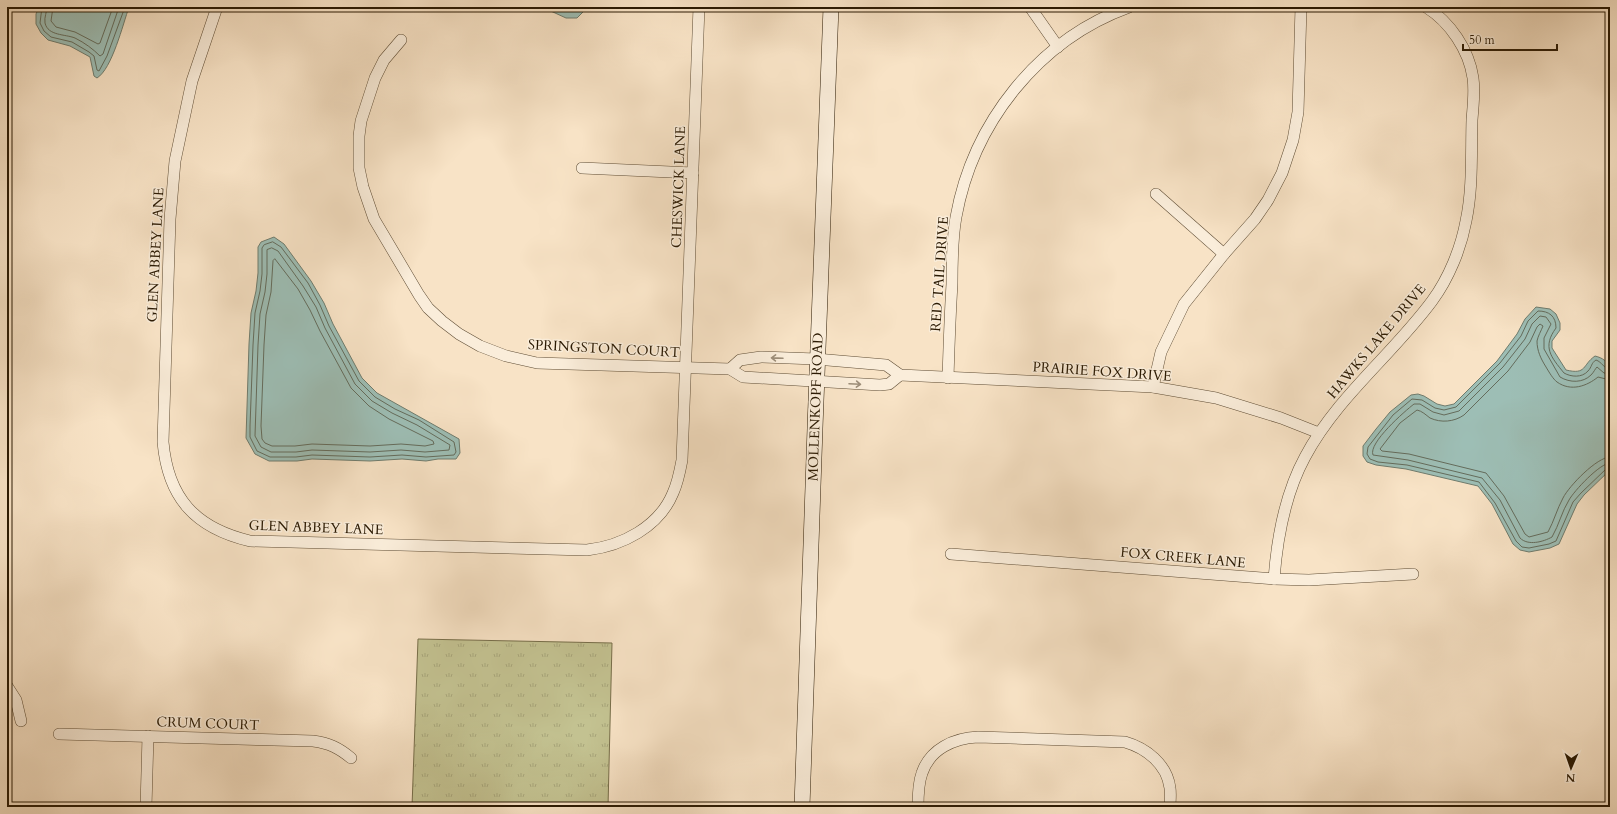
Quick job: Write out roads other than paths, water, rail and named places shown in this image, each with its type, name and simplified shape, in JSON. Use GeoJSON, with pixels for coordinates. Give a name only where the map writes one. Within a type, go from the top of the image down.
{"type":"FeatureCollection","features":[{"type":"Feature","properties":{"kind":"street","name":"GLEN ABBEY LANE"},"geometry":{"type":"LineString","coordinates":[[217,7],[192,81],[180,132],[175,161],[170,219],[163,448],[168,475],[175,490],[184,504],[197,517],[214,529],[250,541],[587,550],[611,545],[635,535],[645,528],[665,506],[673,494],[682,460],[686,367]]}},
{"type":"Feature","properties":{"kind":"street","name":"CHESWICK LANE"},"geometry":{"type":"LineString","coordinates":[[686,367],[699,7]]}},
{"type":"Feature","properties":{"kind":"street","name":"MOLLENKOPF ROAD"},"geometry":{"type":"LineString","coordinates":[[802,807],[812,546],[816,359],[830,7]]}},
{"type":"Feature","properties":{"kind":"street"},"geometry":{"type":"LineString","coordinates":[[1030,7],[1058,47]]}},
{"type":"Feature","properties":{"kind":"street","name":"RED TAIL DRIVE"},"geometry":{"type":"LineString","coordinates":[[948,378],[953,236],[967,172],[994,117],[1014,90],[1032,70],[1058,47],[1083,29],[1108,15],[1129,7]]}},
{"type":"Feature","properties":{"kind":"street"},"geometry":{"type":"LineString","coordinates":[[1153,387],[1161,352],[1184,304],[1224,254],[1255,219],[1268,200],[1282,173],[1293,140],[1298,112],[1301,7]]}},
{"type":"Feature","properties":{"kind":"street","name":"HAWKS LAKE DRIVE"},"geometry":{"type":"LineString","coordinates":[[1274,579],[1281,527],[1293,486],[1304,458],[1319,433],[1358,384],[1433,300],[1450,270],[1466,221],[1469,206],[1474,87],[1473,78],[1468,58],[1448,25],[1426,7]]}},
{"type":"Feature","properties":{"kind":"street","name":"SPRINGSTON COURT"},"geometry":{"type":"LineString","coordinates":[[401,40],[384,60],[375,78],[366,104],[361,121],[359,136],[359,168],[363,187],[374,219],[428,308],[442,321],[459,334],[480,346],[506,356],[537,363],[730,368],[743,377],[816,382]]}},
{"type":"Feature","properties":{"kind":"street"},"geometry":{"type":"LineString","coordinates":[[582,168],[694,172]]}},
{"type":"Feature","properties":{"kind":"street"},"geometry":{"type":"LineString","coordinates":[[1156,194],[1224,254]]}},
{"type":"Feature","properties":{"kind":"street","name":"SPRINGSTON COURT"},"geometry":{"type":"LineString","coordinates":[[730,368],[740,360],[761,357],[816,359]]}},
{"type":"Feature","properties":{"kind":"street","name":"PRAIRIE FOX DRIVE"},"geometry":{"type":"LineString","coordinates":[[816,359],[886,366],[900,375],[1153,387],[1216,398],[1281,418],[1319,433]]}},
{"type":"Feature","properties":{"kind":"street"},"geometry":{"type":"LineString","coordinates":[[816,382],[888,384],[900,375]]}},
{"type":"Feature","properties":{"kind":"street","name":"FOX CREEK LANE"},"geometry":{"type":"LineString","coordinates":[[951,554],[1274,579],[1309,580],[1413,574]]}},
{"type":"Feature","properties":{"kind":"street"},"geometry":{"type":"LineString","coordinates":[[7,686],[16,700],[22,721]]}},
{"type":"Feature","properties":{"kind":"street","name":"CRUM COURT"},"geometry":{"type":"LineString","coordinates":[[59,734],[313,741],[325,742],[339,748],[351,758]]}},
{"type":"Feature","properties":{"kind":"street"},"geometry":{"type":"LineString","coordinates":[[146,807],[148,736]]}},
{"type":"Feature","properties":{"kind":"street"},"geometry":{"type":"LineString","coordinates":[[918,807],[919,786],[922,773],[933,754],[953,741],[965,738],[1125,742],[1143,749],[1153,756],[1161,766],[1170,788],[1170,807]]}},
{"type":"Feature","properties":{"kind":"water"},"geometry":{"type":"Polygon","coordinates":[[[39,7],[129,7],[112,56],[107,66],[97,78],[94,76],[90,57],[70,46],[48,40],[41,33],[36,24],[36,14],[39,7]]]}},
{"type":"Feature","properties":{"kind":"water"},"geometry":{"type":"Polygon","coordinates":[[[542,7],[588,7],[577,18],[566,18],[542,7]]]}},
{"type":"Feature","properties":{"kind":"water"},"geometry":{"type":"Polygon","coordinates":[[[274,237],[284,244],[311,281],[324,303],[333,324],[362,378],[377,393],[459,439],[460,453],[456,459],[426,461],[402,459],[370,461],[312,459],[297,461],[269,461],[255,454],[246,438],[251,313],[258,273],[258,247],[261,242],[274,237]]]}},
{"type":"Feature","properties":{"kind":"water"},"geometry":{"type":"Polygon","coordinates":[[[1536,307],[1550,309],[1556,314],[1560,323],[1560,330],[1552,341],[1552,348],[1566,370],[1581,370],[1595,356],[1604,360],[1609,366],[1610,470],[1584,495],[1577,504],[1559,544],[1550,548],[1529,552],[1520,550],[1513,544],[1492,504],[1478,486],[1406,469],[1376,465],[1367,462],[1363,456],[1363,446],[1390,412],[1411,395],[1418,394],[1437,404],[1445,406],[1454,404],[1497,361],[1517,334],[1525,319],[1536,307]]]}}]}
